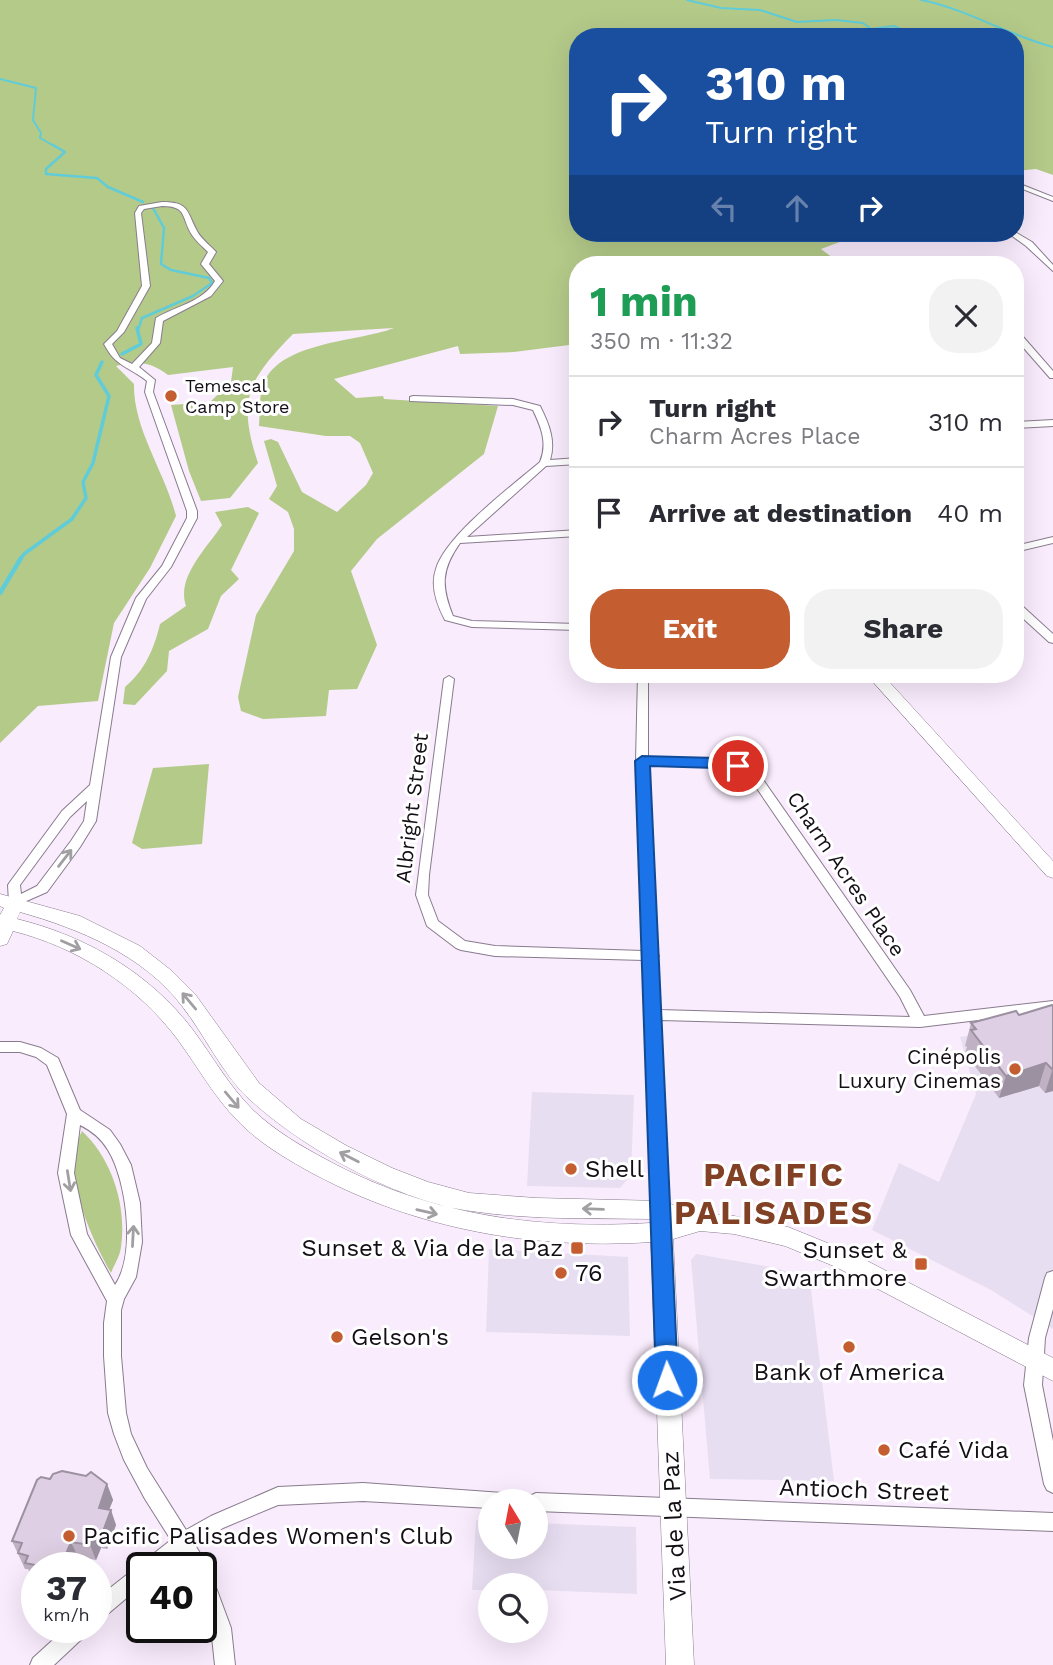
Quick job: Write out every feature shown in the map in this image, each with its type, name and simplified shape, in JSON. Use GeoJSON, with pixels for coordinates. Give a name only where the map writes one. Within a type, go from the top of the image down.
{"type":"FeatureCollection","features":[{"type":"Feature","properties":{"kind":"main road"},"geometry":{"type":"LineString","coordinates":[[882,683],[1053,872]]}},
{"type":"Feature","properties":{"kind":"main road"},"geometry":{"type":"LineString","coordinates":[[661,1221],[561,1232],[497,1227],[413,1209],[349,1182],[278,1143],[246,1117],[225,1093],[176,1023],[129,978],[94,956],[50,936],[2,927],[8,901],[73,921],[133,951],[188,999],[252,1089],[294,1125],[384,1174],[425,1190],[468,1202],[661,1221],[700,1222],[761,1230],[844,1260],[1043,1365]]}},
{"type":"Feature","properties":{"kind":"main road","name":"Via de la Paz"},"geometry":{"type":"LineString","coordinates":[[661,1221],[680,1665]]}},
{"type":"Feature","properties":{"kind":"street"},"geometry":{"type":"LineString","coordinates":[[1024,188],[1053,199]]}},
{"type":"Feature","properties":{"kind":"street"},"geometry":{"type":"LineString","coordinates":[[8,901],[42,888],[90,821],[116,657],[141,598],[166,567],[192,517],[149,392],[150,380],[134,367],[117,361],[108,344],[120,332],[146,286],[138,213],[146,205],[174,204],[184,209],[195,234],[212,252],[205,264],[219,281],[217,287],[194,303],[159,320],[156,343],[134,367]]}},
{"type":"Feature","properties":{"kind":"street"},"geometry":{"type":"LineString","coordinates":[[1024,241],[1053,269]]}},
{"type":"Feature","properties":{"kind":"street"},"geometry":{"type":"LineString","coordinates":[[1024,343],[1053,376]]}},
{"type":"Feature","properties":{"kind":"street"},"geometry":{"type":"LineString","coordinates":[[413,399],[513,402],[537,408],[547,431],[551,450],[544,463],[457,540],[445,555],[438,573],[438,589],[449,618],[471,624],[569,627]]}},
{"type":"Feature","properties":{"kind":"street"},"geometry":{"type":"LineString","coordinates":[[1024,425],[1053,423]]}},
{"type":"Feature","properties":{"kind":"street"},"geometry":{"type":"LineString","coordinates":[[544,463],[569,462]]}},
{"type":"Feature","properties":{"kind":"street"},"geometry":{"type":"LineString","coordinates":[[457,540],[569,534]]}},
{"type":"Feature","properties":{"kind":"street"},"geometry":{"type":"LineString","coordinates":[[1024,547],[1053,540]]}},
{"type":"Feature","properties":{"kind":"street"},"geometry":{"type":"LineString","coordinates":[[1024,613],[1053,640]]}},
{"type":"Feature","properties":{"kind":"street","name":"Albright Street"},"geometry":{"type":"LineString","coordinates":[[449,679],[423,875],[422,895],[432,923],[461,945],[495,951],[652,956]]}},
{"type":"Feature","properties":{"kind":"street","name":"Via de la Paz"},"geometry":{"type":"LineString","coordinates":[[643,683],[642,761],[661,1221]]}},
{"type":"Feature","properties":{"kind":"street","name":"Charm Acres Place"},"geometry":{"type":"LineString","coordinates":[[642,761],[716,763],[738,766],[753,774],[905,994],[920,1022]]}},
{"type":"Feature","properties":{"kind":"street"},"geometry":{"type":"LineString","coordinates":[[8,901],[14,885],[66,814],[95,787]]}},
{"type":"Feature","properties":{"kind":"street"},"geometry":{"type":"LineString","coordinates":[[653,1016],[920,1022],[1053,1006]]}},
{"type":"Feature","properties":{"kind":"street"},"geometry":{"type":"LineString","coordinates":[[0,1047],[20,1047],[41,1053],[53,1062],[74,1114],[66,1173],[79,1235],[115,1300]]}},
{"type":"Feature","properties":{"kind":"street"},"geometry":{"type":"LineString","coordinates":[[74,1114],[104,1133],[122,1163],[131,1188],[131,1259],[128,1278],[115,1300],[113,1350],[117,1413],[134,1465],[190,1552]]}},
{"type":"Feature","properties":{"kind":"street"},"geometry":{"type":"LineString","coordinates":[[1053,1278],[1043,1365],[1035,1405],[1053,1484]]}},
{"type":"Feature","properties":{"kind":"street"},"geometry":{"type":"LineString","coordinates":[[169,1552],[218,1522],[278,1496],[363,1492],[478,1499]]}},
{"type":"Feature","properties":{"kind":"street","name":"Antioch Street"},"geometry":{"type":"LineString","coordinates":[[548,1502],[1053,1522]]}},
{"type":"Feature","properties":{"kind":"street"},"geometry":{"type":"LineString","coordinates":[[112,1598],[126,1586]]}},
{"type":"Feature","properties":{"kind":"street"},"geometry":{"type":"LineString","coordinates":[[217,1619],[225,1665]]}},
{"type":"Feature","properties":{"kind":"street"},"geometry":{"type":"LineString","coordinates":[[40,1665],[63,1643]]}},
{"type":"Feature","properties":{"kind":"shaded area"},"geometry":{"type":"Polygon","coordinates":[[[1053,1021],[1053,1329],[991,1290],[872,1230],[899,1163],[939,1182],[976,1094],[960,1037],[1053,1021]]]}},
{"type":"Feature","properties":{"kind":"shaded area"},"geometry":{"type":"Polygon","coordinates":[[[532,1092],[634,1095],[631,1175],[620,1188],[527,1186],[532,1092]]]}},
{"type":"Feature","properties":{"kind":"shaded area"},"geometry":{"type":"Polygon","coordinates":[[[489,1249],[628,1257],[630,1336],[486,1332],[489,1249]]]}},
{"type":"Feature","properties":{"kind":"shaded area"},"geometry":{"type":"Polygon","coordinates":[[[696,1254],[777,1268],[810,1281],[834,1481],[710,1479],[691,1260],[696,1254]]]}},
{"type":"Feature","properties":{"kind":"shaded area"},"geometry":{"type":"Polygon","coordinates":[[[476,1520],[478,1559],[548,1559],[548,1523],[636,1527],[637,1594],[548,1590],[548,1573],[478,1573],[478,1590],[472,1590],[476,1520]]]}},
{"type":"Feature","properties":{"kind":"green space"},"geometry":{"type":"Polygon","coordinates":[[[0,0],[1053,0],[1053,175],[1036,169],[1024,170],[1024,28],[569,28],[569,242],[840,242],[821,249],[830,256],[569,256],[569,345],[514,352],[460,354],[458,346],[334,379],[356,398],[383,396],[384,399],[498,406],[484,454],[377,539],[351,571],[377,645],[357,689],[329,690],[326,716],[263,719],[241,711],[238,697],[256,615],[294,551],[294,529],[288,512],[269,499],[277,486],[264,441],[271,439],[278,442],[302,492],[337,512],[366,485],[373,473],[360,443],[350,436],[326,436],[259,426],[261,393],[267,376],[280,363],[297,354],[394,328],[293,334],[266,365],[251,392],[248,422],[258,463],[230,498],[201,501],[189,471],[171,405],[210,402],[231,382],[233,367],[168,375],[143,363],[116,366],[134,384],[135,401],[144,434],[176,516],[150,568],[114,623],[98,701],[38,706],[0,743],[0,0]]]}},
{"type":"Feature","properties":{"kind":"green space"},"geometry":{"type":"Polygon","coordinates":[[[248,507],[259,513],[231,570],[239,579],[221,596],[208,629],[169,651],[167,671],[135,705],[123,704],[125,687],[138,674],[148,658],[160,624],[186,606],[185,584],[189,574],[222,525],[215,512],[248,507]]]}},
{"type":"Feature","properties":{"kind":"green space"},"geometry":{"type":"Polygon","coordinates":[[[209,764],[202,844],[142,849],[132,843],[153,768],[209,764]]]}},
{"type":"Feature","properties":{"kind":"green space"},"geometry":{"type":"Polygon","coordinates":[[[82,1131],[102,1155],[119,1200],[122,1216],[121,1247],[111,1273],[84,1215],[75,1182],[74,1152],[82,1131]]]}},
{"type":"Feature","properties":{"kind":"building"},"geometry":{"type":"Polygon","coordinates":[[[1052,1005],[1053,1070],[1046,1063],[1006,1076],[971,1030],[976,1029],[971,1023],[1016,1011],[1019,1015],[1052,1005]]]}},
{"type":"Feature","properties":{"kind":"building","name":"Pacific Palisades Women's Club"},"geometry":{"type":"Polygon","coordinates":[[[62,1471],[86,1476],[91,1472],[107,1484],[99,1508],[111,1510],[102,1534],[95,1533],[90,1545],[71,1542],[67,1552],[18,1553],[22,1543],[12,1541],[37,1480],[41,1477],[50,1479],[53,1474],[62,1471]]]}},
{"type":"Feature","properties":{"kind":"waterway"},"geometry":{"type":"LineString","coordinates":[[687,0],[721,8],[760,10],[797,22],[836,20],[863,23],[870,28]]}},
{"type":"Feature","properties":{"kind":"waterway"},"geometry":{"type":"LineString","coordinates":[[921,0],[955,9],[1000,28]]}},
{"type":"Feature","properties":{"kind":"waterway"},"geometry":{"type":"LineString","coordinates":[[879,28],[898,28]]}},
{"type":"Feature","properties":{"kind":"waterway"},"geometry":{"type":"LineString","coordinates":[[1024,38],[1053,47]]}},
{"type":"Feature","properties":{"kind":"waterway"},"geometry":{"type":"LineString","coordinates":[[0,79],[36,88],[33,120],[41,133],[40,138],[56,147]]}},
{"type":"Feature","properties":{"kind":"waterway"},"geometry":{"type":"LineString","coordinates":[[53,145],[65,152],[46,169],[46,174],[97,178],[108,187],[143,202]]}},
{"type":"Feature","properties":{"kind":"waterway"},"geometry":{"type":"LineString","coordinates":[[138,330],[142,318],[193,296],[212,283],[209,278],[171,270],[161,264],[164,228],[153,208]]}},
{"type":"Feature","properties":{"kind":"waterway"},"geometry":{"type":"LineString","coordinates":[[122,354],[141,344],[137,328]]}},
{"type":"Feature","properties":{"kind":"waterway"},"geometry":{"type":"LineString","coordinates":[[20,560],[24,554],[72,519],[86,498],[83,482],[93,463],[109,396],[96,375],[102,362]]}},
{"type":"Feature","properties":{"kind":"waterway"},"geometry":{"type":"LineString","coordinates":[[0,593],[21,558]]}},
{"type":"Feature","properties":{"kind":"place","name":"Temescal Camp Store"},"geometry":{"type":"Point","coordinates":[171,396]}},
{"type":"Feature","properties":{"kind":"place","name":"Cinépolis Luxury Cinemas"},"geometry":{"type":"Point","coordinates":[1015,1069]}},
{"type":"Feature","properties":{"kind":"place","name":"Shell"},"geometry":{"type":"Point","coordinates":[571,1169]}},
{"type":"Feature","properties":{"kind":"place","name":"Sunset & Via de la Paz"},"geometry":{"type":"Point","coordinates":[577,1248]}},
{"type":"Feature","properties":{"kind":"place","name":"Sunset & Swarthmore"},"geometry":{"type":"Point","coordinates":[921,1264]}},
{"type":"Feature","properties":{"kind":"place","name":"76"},"geometry":{"type":"Point","coordinates":[561,1273]}},
{"type":"Feature","properties":{"kind":"place","name":"Gelson's"},"geometry":{"type":"Point","coordinates":[337,1337]}},
{"type":"Feature","properties":{"kind":"place","name":"Bank of America"},"geometry":{"type":"Point","coordinates":[849,1347]}},
{"type":"Feature","properties":{"kind":"place","name":"Café Vida"},"geometry":{"type":"Point","coordinates":[884,1450]}},
{"type":"Feature","properties":{"kind":"place","name":"Pacific Palisades Women's Club"},"geometry":{"type":"Point","coordinates":[69,1536]}},
{"type":"Feature","properties":{"kind":"district","name":"PACIFIC PALISADES"},"geometry":{"type":"Point","coordinates":[774,1193]}},
{"type":"Feature","properties":{"kind":"route"},"geometry":{"type":"LineString","coordinates":[[667,1380],[652,956],[642,761],[738,766]]}}]}
